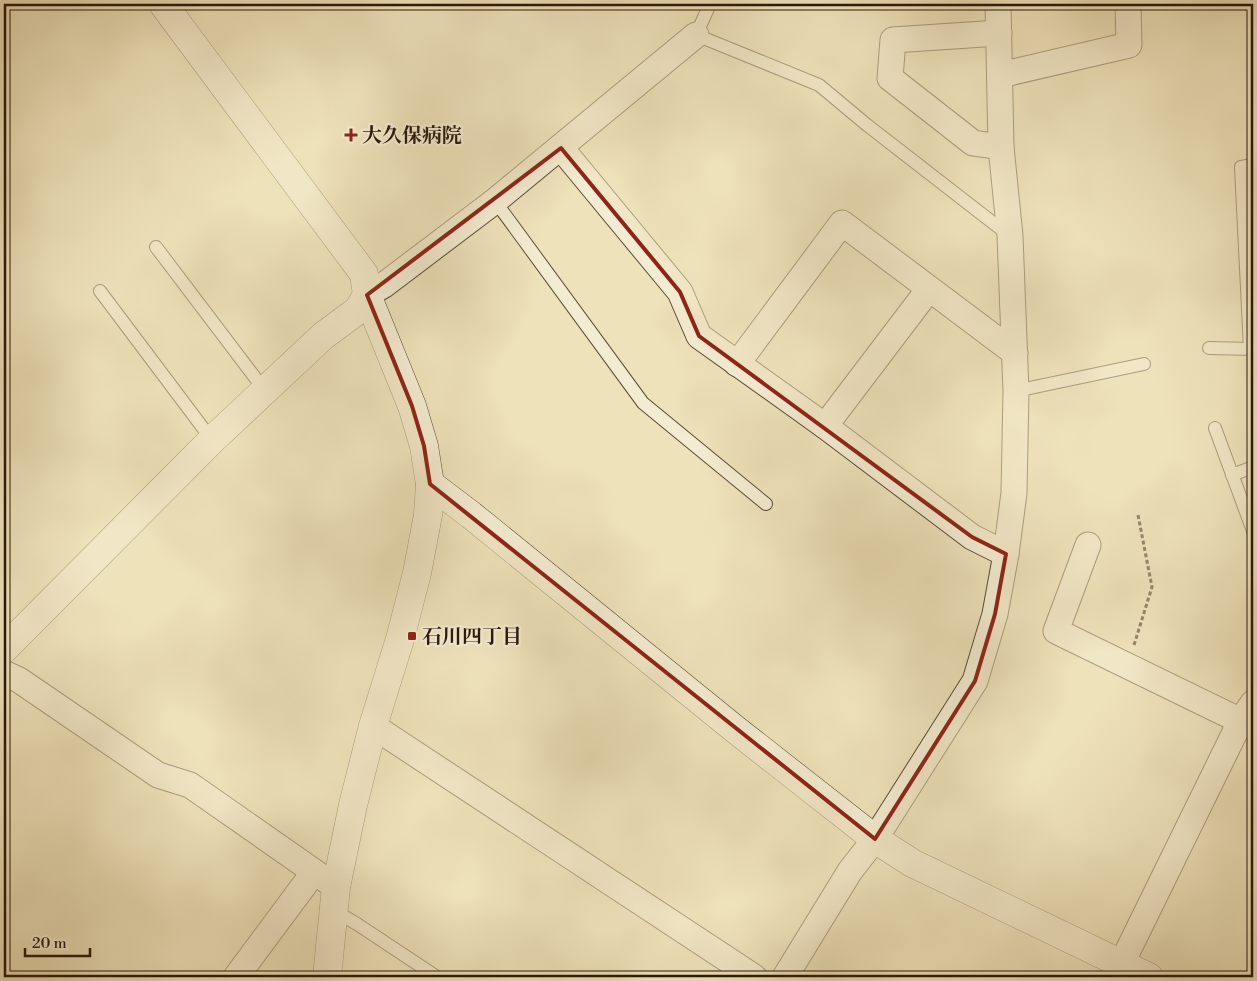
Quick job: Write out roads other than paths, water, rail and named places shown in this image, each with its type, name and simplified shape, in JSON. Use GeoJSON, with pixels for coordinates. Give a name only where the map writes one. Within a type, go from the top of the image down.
{"type":"FeatureCollection","features":[{"type":"Feature","properties":{"kind":"street"},"geometry":{"type":"LineString","coordinates":[[163,4],[364,274],[367,295],[412,406],[424,446],[430,484],[428,515],[400,639],[373,726],[353,805],[335,899],[327,977]]}},
{"type":"Feature","properties":{"kind":"street"},"geometry":{"type":"LineString","coordinates":[[785,977],[850,871],[875,840],[975,681],[995,614],[1006,554],[1014,493],[1016,391],[1010,236],[1001,147],[998,4]]}},
{"type":"Feature","properties":{"kind":"street"},"geometry":{"type":"LineString","coordinates":[[1000,75],[1129,45],[1128,4]]}},
{"type":"Feature","properties":{"kind":"street"},"geometry":{"type":"LineString","coordinates":[[998,33],[893,40],[890,78],[973,143],[1001,147]]}},
{"type":"Feature","properties":{"kind":"street"},"geometry":{"type":"LineString","coordinates":[[4,649],[212,440],[266,392],[323,336],[358,310],[367,295],[384,285],[561,148],[696,35]]}},
{"type":"Feature","properties":{"kind":"street"},"geometry":{"type":"LineString","coordinates":[[561,148],[680,292],[699,336],[825,426],[972,537],[1006,554]]}},
{"type":"Feature","properties":{"kind":"street"},"geometry":{"type":"LineString","coordinates":[[737,364],[842,223],[1015,353]]}},
{"type":"Feature","properties":{"kind":"street"},"geometry":{"type":"LineString","coordinates":[[825,426],[929,289]]}},
{"type":"Feature","properties":{"kind":"street"},"geometry":{"type":"LineString","coordinates":[[430,484],[875,840],[912,863],[1118,971],[1149,977]]}},
{"type":"Feature","properties":{"kind":"street"},"geometry":{"type":"LineString","coordinates":[[1088,545],[1056,631],[1128,665],[1249,716],[1118,971]]}},
{"type":"Feature","properties":{"kind":"street"},"geometry":{"type":"LineString","coordinates":[[4,673],[19,680],[158,775],[190,785],[314,872],[335,899]]}},
{"type":"Feature","properties":{"kind":"street"},"geometry":{"type":"LineString","coordinates":[[373,726],[754,977]]}},
{"type":"Feature","properties":{"kind":"street"},"geometry":{"type":"LineString","coordinates":[[236,977],[314,872]]}},
{"type":"Feature","properties":{"kind":"lane"},"geometry":{"type":"LineString","coordinates":[[710,4],[696,35],[819,85],[867,125],[1010,236]]}},
{"type":"Feature","properties":{"kind":"lane"},"geometry":{"type":"LineString","coordinates":[[1209,348],[1252,349],[1241,167],[1253,164]]}},
{"type":"Feature","properties":{"kind":"lane"},"geometry":{"type":"LineString","coordinates":[[495,200],[643,403],[766,504]]}},
{"type":"Feature","properties":{"kind":"lane"},"geometry":{"type":"LineString","coordinates":[[156,246],[266,392]]}},
{"type":"Feature","properties":{"kind":"lane"},"geometry":{"type":"LineString","coordinates":[[100,291],[212,440]]}},
{"type":"Feature","properties":{"kind":"lane"},"geometry":{"type":"LineString","coordinates":[[1016,391],[1144,364]]}},
{"type":"Feature","properties":{"kind":"lane"},"geometry":{"type":"LineString","coordinates":[[1215,428],[1253,531]]}},
{"type":"Feature","properties":{"kind":"lane"},"geometry":{"type":"LineString","coordinates":[[1232,475],[1253,467]]}},
{"type":"Feature","properties":{"kind":"lane"},"geometry":{"type":"LineString","coordinates":[[335,899],[357,924],[437,977]]}},
{"type":"Feature","properties":{"kind":"place","name":"大久保病院"},"geometry":{"type":"Point","coordinates":[351,135]}},
{"type":"Feature","properties":{"kind":"place","name":"石川四丁目"},"geometry":{"type":"Point","coordinates":[412,636]}}]}
